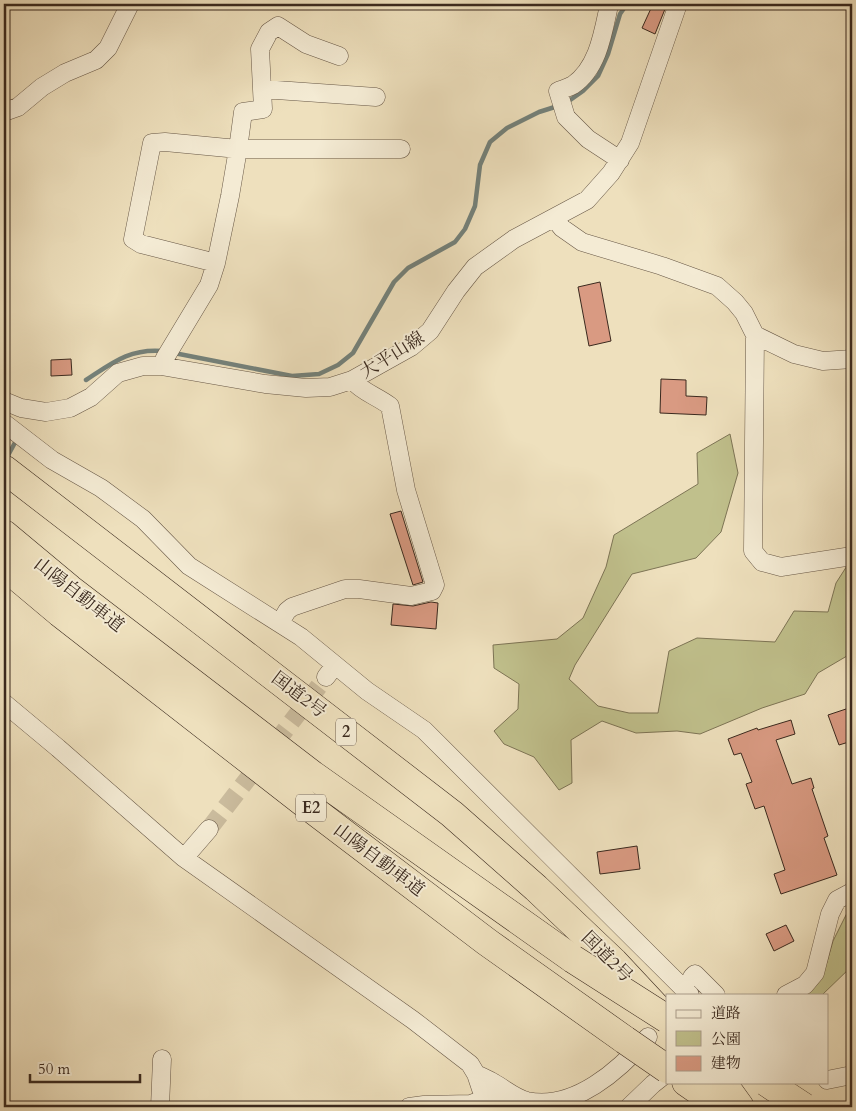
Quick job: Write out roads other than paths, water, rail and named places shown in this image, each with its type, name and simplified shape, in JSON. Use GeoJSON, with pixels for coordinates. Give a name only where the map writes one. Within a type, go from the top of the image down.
{"type":"FeatureCollection","features":[{"type":"Feature","properties":{"kind":"highway","name":"国道2号"},"geometry":{"type":"LineString","coordinates":[[4,470],[452,814],[536,888],[614,962],[652,1029]]}},
{"type":"Feature","properties":{"kind":"highway","name":"山陽自動車道"},"geometry":{"type":"LineString","coordinates":[[4,534],[70,589],[313,775],[573,959],[652,1029],[666,1066]]}},
{"type":"Feature","properties":{"kind":"highway","name":"山陽自動車道"},"geometry":{"type":"LineString","coordinates":[[4,566],[60,613],[487,942],[652,1029]]}},
{"type":"Feature","properties":{"kind":"highway"},"geometry":{"type":"LineString","coordinates":[[689,1084],[722,1107]]}},
{"type":"Feature","properties":{"kind":"highway"},"geometry":{"type":"LineString","coordinates":[[723,1084],[740,1107]]}},
{"type":"Feature","properties":{"kind":"highway"},"geometry":{"type":"LineString","coordinates":[[769,1084],[804,1107]]}},
{"type":"Feature","properties":{"kind":"street"},"geometry":{"type":"LineString","coordinates":[[4,112],[18,107],[42,86],[65,73],[96,60],[108,48],[130,4]]}},
{"type":"Feature","properties":{"kind":"street","name":"大平山線"},"geometry":{"type":"LineString","coordinates":[[4,401],[21,408],[46,412],[70,408],[91,397],[118,373],[143,366],[166,356],[265,384],[306,388],[330,387],[352,380],[411,347],[430,331],[456,291],[475,267],[514,240],[587,200],[620,160],[630,143],[640,118],[678,4]]}},
{"type":"Feature","properties":{"kind":"street"},"geometry":{"type":"LineString","coordinates":[[610,5],[597,54],[584,74],[572,85],[558,91],[566,117],[588,139],[620,160]]}},
{"type":"Feature","properties":{"kind":"street"},"geometry":{"type":"LineString","coordinates":[[166,356],[209,285],[216,264],[230,196],[243,112],[263,109],[260,49],[269,32],[278,26],[306,44],[339,56]]}},
{"type":"Feature","properties":{"kind":"street"},"geometry":{"type":"LineString","coordinates":[[262,90],[376,96]]}},
{"type":"Feature","properties":{"kind":"street"},"geometry":{"type":"LineString","coordinates":[[216,264],[141,244],[133,238],[152,143],[165,142],[238,149],[401,149]]}},
{"type":"Feature","properties":{"kind":"street"},"geometry":{"type":"LineString","coordinates":[[554,218],[562,228],[582,242],[662,266],[717,286],[744,312],[755,334],[753,551],[762,562],[781,567],[852,556]]}},
{"type":"Feature","properties":{"kind":"street"},"geometry":{"type":"LineString","coordinates":[[755,334],[794,354],[823,361],[852,359]]}},
{"type":"Feature","properties":{"kind":"street"},"geometry":{"type":"LineString","coordinates":[[280,623],[287,611],[292,607],[345,589],[411,596],[432,591],[435,585],[406,490],[390,406],[379,397],[359,388],[352,380]]}},
{"type":"Feature","properties":{"kind":"street"},"geometry":{"type":"LineString","coordinates":[[6,425],[52,460],[101,488],[143,519],[189,566],[301,637],[331,671],[367,691],[424,730],[691,986],[695,974],[715,994]]}},
{"type":"Feature","properties":{"kind":"street"},"geometry":{"type":"LineString","coordinates":[[4,704],[58,748],[184,858],[413,1020],[470,1064],[476,1074],[480,1089],[493,1103]]}},
{"type":"Feature","properties":{"kind":"street"},"geometry":{"type":"LineString","coordinates":[[184,858],[209,829]]}},
{"type":"Feature","properties":{"kind":"street"},"geometry":{"type":"LineString","coordinates":[[788,994],[805,985],[815,973],[830,914],[837,900],[852,892]]}},
{"type":"Feature","properties":{"kind":"street"},"geometry":{"type":"LineString","coordinates":[[476,1074],[515,1096],[528,1101],[567,1100],[600,1081],[628,1060],[652,1029]]}},
{"type":"Feature","properties":{"kind":"street"},"geometry":{"type":"LineString","coordinates":[[160,1107],[162,1059]]}},
{"type":"Feature","properties":{"kind":"street"},"geometry":{"type":"LineString","coordinates":[[629,1107],[666,1074]]}},
{"type":"Feature","properties":{"kind":"street"},"geometry":{"type":"LineString","coordinates":[[828,1080],[852,1075]]}},
{"type":"Feature","properties":{"kind":"street"},"geometry":{"type":"LineString","coordinates":[[771,1084],[785,1107]]}},
{"type":"Feature","properties":{"kind":"street"},"geometry":{"type":"LineString","coordinates":[[409,1107],[493,1103]]}},
{"type":"Feature","properties":{"kind":"waterway"},"geometry":{"type":"LineString","coordinates":[[566,103],[583,91],[598,76],[608,54],[620,14],[627,4]]}},
{"type":"Feature","properties":{"kind":"waterway"},"geometry":{"type":"LineString","coordinates":[[174,353],[292,376],[319,374],[338,365],[353,353],[394,282],[408,268],[455,242],[465,229],[475,206],[480,165],[490,142],[507,128],[539,112],[558,106]]}},
{"type":"Feature","properties":{"kind":"waterway"},"geometry":{"type":"LineString","coordinates":[[86,380],[131,354],[163,351]]}},
{"type":"Feature","properties":{"kind":"waterway"},"geometry":{"type":"LineString","coordinates":[[5,461],[18,437]]}},
{"type":"Feature","properties":{"kind":"tunnel"},"geometry":{"type":"LineString","coordinates":[[209,829],[326,677]]}}]}
